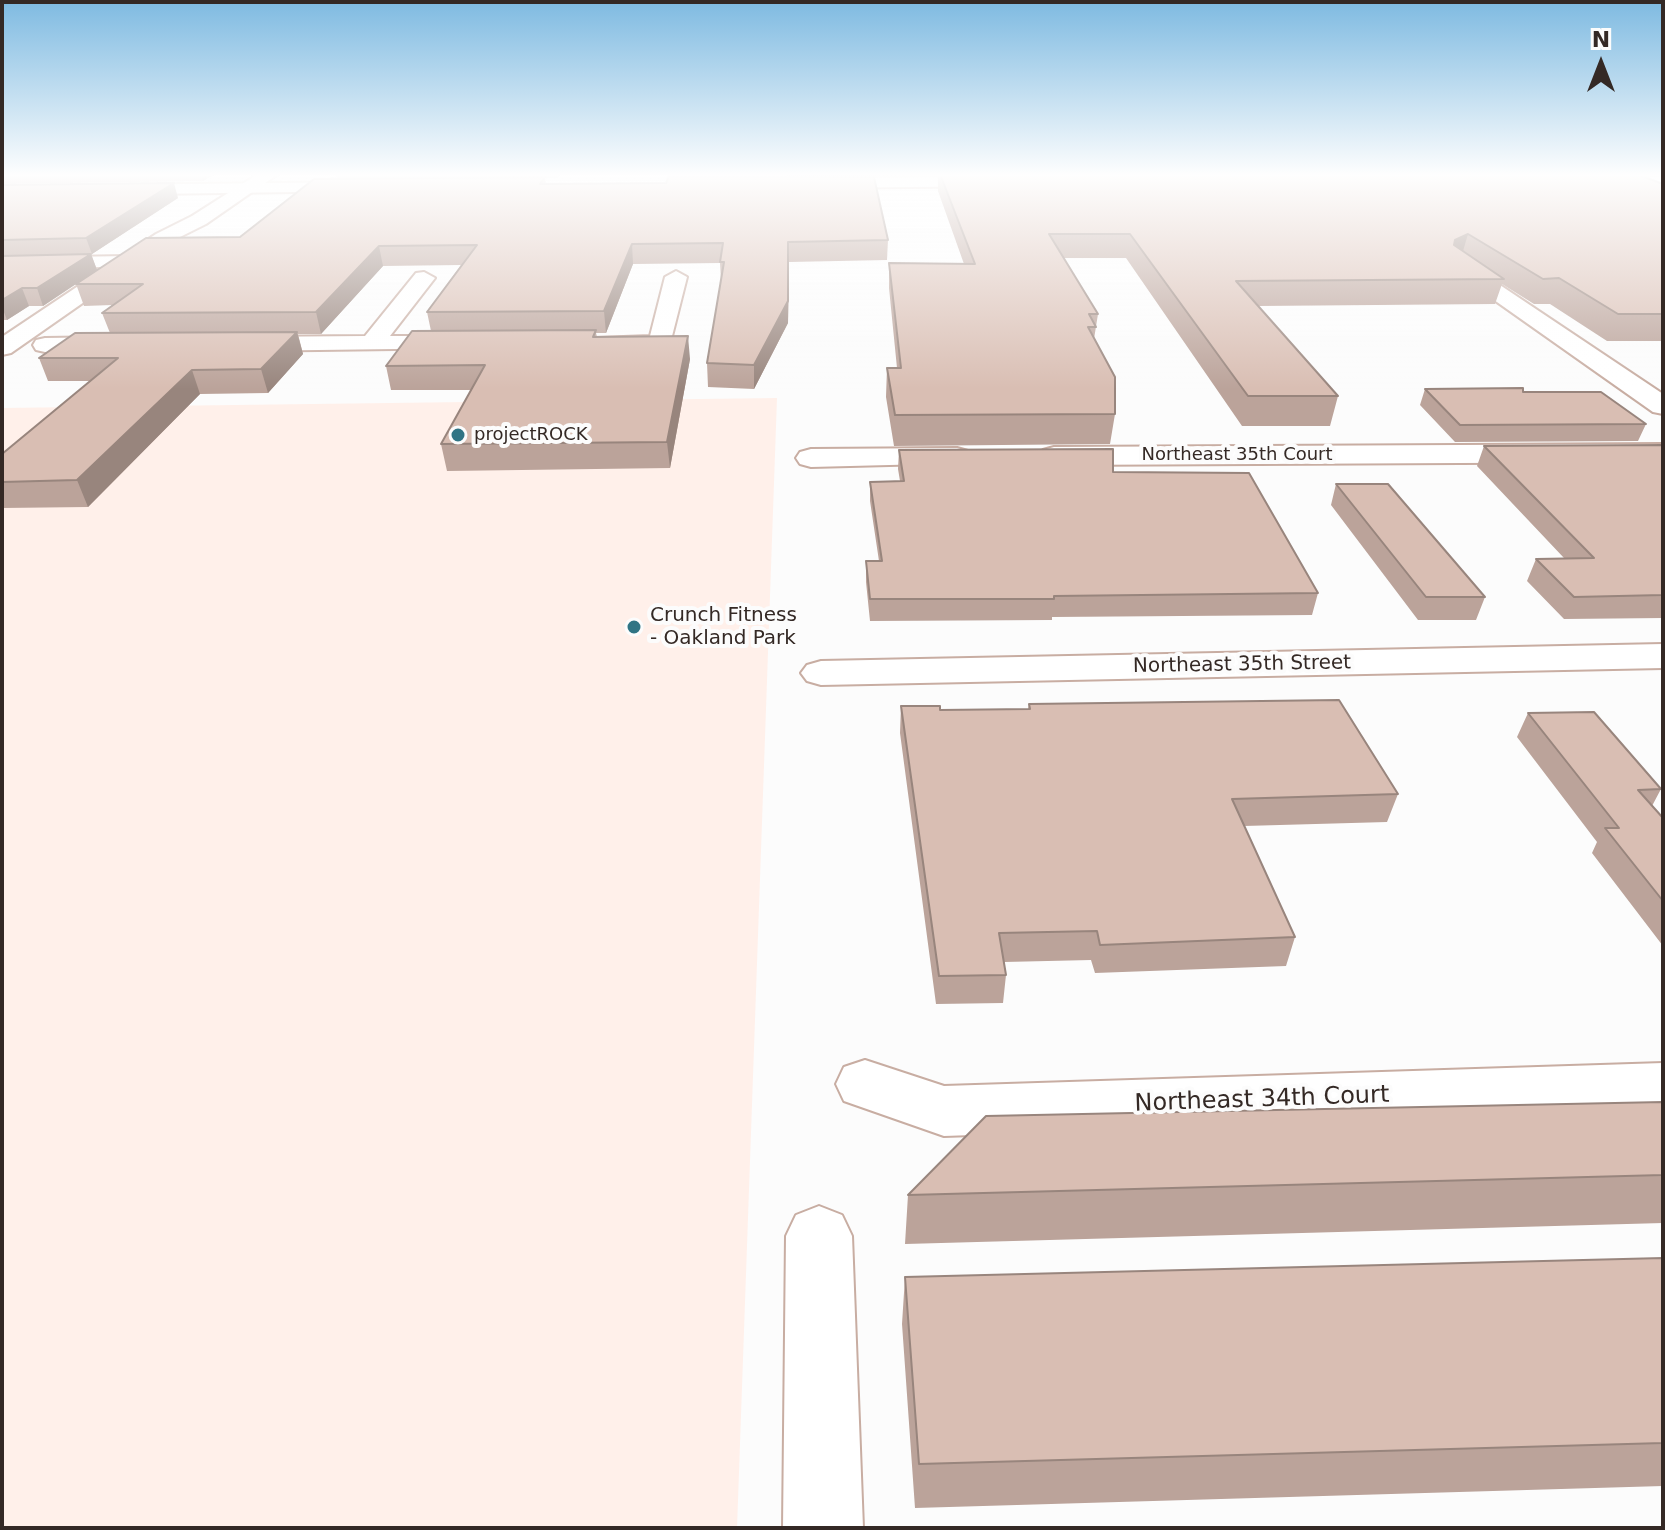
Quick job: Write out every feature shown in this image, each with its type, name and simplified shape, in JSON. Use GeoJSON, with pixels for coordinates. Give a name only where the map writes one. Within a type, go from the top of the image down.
{"type":"FeatureCollection","features":[{"type":"Feature","properties":{"kind":"street"},"geometry":{"type":"LineString","coordinates":[[34,344],[127,262],[152,245]]}},
{"type":"Feature","properties":{"kind":"street"},"geometry":{"type":"LineString","coordinates":[[34,344],[182,245]]}},
{"type":"Feature","properties":{"kind":"street"},"geometry":{"type":"LineString","coordinates":[[2,264],[127,262]]}},
{"type":"Feature","properties":{"kind":"street"},"geometry":{"type":"LineString","coordinates":[[1460,267],[1663,406]]}},
{"type":"Feature","properties":{"kind":"street"},"geometry":{"type":"LineString","coordinates":[[584,343],[660,343],[676,277]]}},
{"type":"Feature","properties":{"kind":"street"},"geometry":{"type":"LineString","coordinates":[[372,343],[424,278]]}},
{"type":"Feature","properties":{"kind":"street"},"geometry":{"type":"LineString","coordinates":[[221,344],[493,343]]}},
{"type":"Feature","properties":{"kind":"street"},"geometry":{"type":"LineString","coordinates":[[2,348],[34,344],[145,344]]}},
{"type":"Feature","properties":{"kind":"street"},"geometry":{"type":"LineString","coordinates":[[1626,381],[1663,380]]}},
{"type":"Feature","properties":{"kind":"street","name":"Northeast 35th Court"},"geometry":{"type":"LineString","coordinates":[[1030,457],[1663,453]]}},
{"type":"Feature","properties":{"kind":"street"},"geometry":{"type":"LineString","coordinates":[[811,458],[983,457]]}},
{"type":"Feature","properties":{"kind":"street","name":"Northeast 35th Street"},"geometry":{"type":"LineString","coordinates":[[821,673],[1663,656]]}},
{"type":"Feature","properties":{"kind":"street","name":"Northeast 34th Court"},"geometry":{"type":"LineString","coordinates":[[865,1084],[944,1111],[1663,1087]]}},
{"type":"Feature","properties":{"kind":"street"},"geometry":{"type":"LineString","coordinates":[[819,1236],[823,1528]]}},
{"type":"Feature","properties":{"kind":"shaded area"},"geometry":{"type":"Polygon","coordinates":[[[777,398],[737,1528],[2,1528],[2,408],[777,398]]]}},
{"type":"Feature","properties":{"kind":"building"},"geometry":{"type":"Polygon","coordinates":[[[135,245],[438,245],[379,246],[316,312],[102,313],[143,284],[76,284],[135,245]]]}},
{"type":"Feature","properties":{"kind":"building"},"geometry":{"type":"Polygon","coordinates":[[[477,245],[631,245],[604,311],[427,312],[477,245]]]}},
{"type":"Feature","properties":{"kind":"building"},"geometry":{"type":"Polygon","coordinates":[[[723,245],[788,245],[788,301],[754,365],[707,363],[724,262],[720,262],[723,245]]]}},
{"type":"Feature","properties":{"kind":"building"},"geometry":{"type":"Polygon","coordinates":[[[968,245],[1056,245],[1098,314],[1089,314],[1096,327],[1088,327],[1115,377],[1115,414],[895,415],[887,368],[901,368],[889,263],[975,264],[968,245]]]}},
{"type":"Feature","properties":{"kind":"building"},"geometry":{"type":"Polygon","coordinates":[[[1138,245],[1455,245],[1504,279],[1236,281],[1338,396],[1248,396],[1138,245]]]}},
{"type":"Feature","properties":{"kind":"building"},"geometry":{"type":"Polygon","coordinates":[[[1487,245],[1663,245],[1663,314],[1618,314],[1559,278],[1543,279],[1487,245]]]}},
{"type":"Feature","properties":{"kind":"building"},"geometry":{"type":"Polygon","coordinates":[[[91,254],[37,288],[22,288],[2,300],[2,256],[91,254]]]}},
{"type":"Feature","properties":{"kind":"building"},"geometry":{"type":"Polygon","coordinates":[[[596,330],[593,337],[688,336],[667,442],[441,444],[485,365],[386,366],[412,331],[596,330]]]}},
{"type":"Feature","properties":{"kind":"building"},"geometry":{"type":"Polygon","coordinates":[[[297,332],[261,369],[192,370],[77,480],[2,482],[2,454],[118,358],[39,358],[75,333],[297,332]]]}},
{"type":"Feature","properties":{"kind":"building"},"geometry":{"type":"Polygon","coordinates":[[[1523,388],[1523,392],[1601,392],[1646,424],[1460,425],[1425,389],[1523,388]]]}},
{"type":"Feature","properties":{"kind":"building"},"geometry":{"type":"Polygon","coordinates":[[[1663,445],[1663,595],[1574,597],[1536,559],[1594,558],[1484,446],[1663,445]]]}},
{"type":"Feature","properties":{"kind":"building"},"geometry":{"type":"Polygon","coordinates":[[[1113,449],[1113,472],[1249,473],[1318,593],[1054,596],[1054,599],[870,599],[866,561],[882,561],[870,482],[904,481],[899,450],[1113,449]]]}},
{"type":"Feature","properties":{"kind":"building"},"geometry":{"type":"Polygon","coordinates":[[[1336,484],[1388,484],[1485,597],[1426,597],[1336,484]]]}},
{"type":"Feature","properties":{"kind":"building"},"geometry":{"type":"Polygon","coordinates":[[[1339,700],[1398,794],[1232,799],[1295,937],[1100,945],[1097,931],[999,933],[1006,975],[939,976],[901,706],[940,706],[940,710],[1030,709],[1029,704],[1339,700]]]}},
{"type":"Feature","properties":{"kind":"building"},"geometry":{"type":"Polygon","coordinates":[[[1594,712],[1661,789],[1638,790],[1663,818],[1663,901],[1605,828],[1619,828],[1528,713],[1594,712]]]}},
{"type":"Feature","properties":{"kind":"building"},"geometry":{"type":"Polygon","coordinates":[[[1663,1102],[1663,1175],[908,1195],[986,1116],[1663,1102]]]}},
{"type":"Feature","properties":{"kind":"building"},"geometry":{"type":"Polygon","coordinates":[[[1663,1258],[1663,1443],[919,1464],[905,1277],[1663,1258]]]}},
{"type":"Feature","properties":{"kind":"place","name":"projectROCK"},"geometry":{"type":"Point","coordinates":[458,435]}},
{"type":"Feature","properties":{"kind":"place","name":"Crunch Fitness - Oakland Park"},"geometry":{"type":"Point","coordinates":[634,627]}}]}
